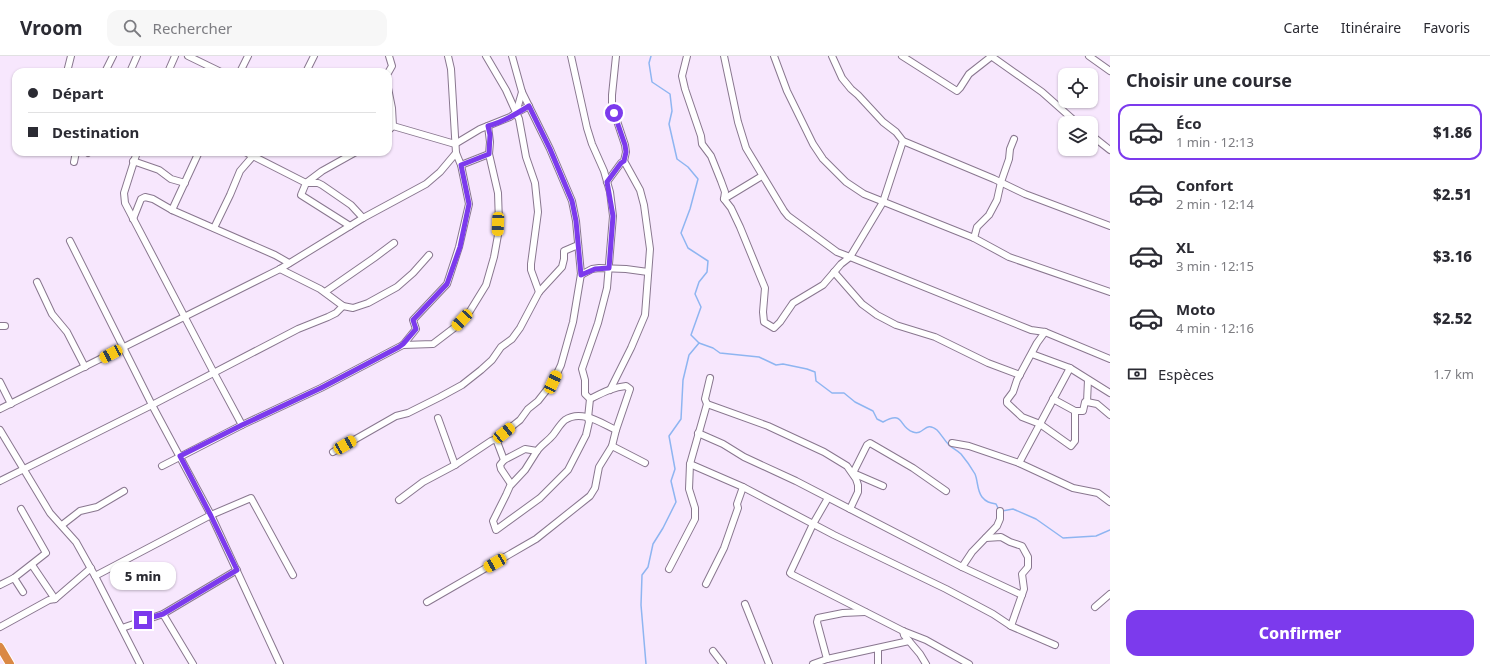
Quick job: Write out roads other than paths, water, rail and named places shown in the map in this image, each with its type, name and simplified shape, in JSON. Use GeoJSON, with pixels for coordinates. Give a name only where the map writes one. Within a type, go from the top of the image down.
{"type":"FeatureCollection","features":[{"type":"Feature","properties":{"kind":"highway"},"geometry":{"type":"LineString","coordinates":[[0,647],[10,664]]}},
{"type":"Feature","properties":{"kind":"street"},"geometry":{"type":"LineString","coordinates":[[68,68],[71,56]]}},
{"type":"Feature","properties":{"kind":"street"},"geometry":{"type":"LineString","coordinates":[[107,68],[113,56]]}},
{"type":"Feature","properties":{"kind":"street"},"geometry":{"type":"LineString","coordinates":[[132,68],[137,56]]}},
{"type":"Feature","properties":{"kind":"street"},"geometry":{"type":"LineString","coordinates":[[170,68],[175,56]]}},
{"type":"Feature","properties":{"kind":"street"},"geometry":{"type":"LineString","coordinates":[[188,56],[213,68]]}},
{"type":"Feature","properties":{"kind":"street"},"geometry":{"type":"LineString","coordinates":[[242,68],[248,56]]}},
{"type":"Feature","properties":{"kind":"street"},"geometry":{"type":"LineString","coordinates":[[308,68],[314,56]]}},
{"type":"Feature","properties":{"kind":"street"},"geometry":{"type":"LineString","coordinates":[[389,56],[392,66],[391,68]]}},
{"type":"Feature","properties":{"kind":"street"},"geometry":{"type":"LineString","coordinates":[[162,466],[242,425],[321,388],[403,344],[416,329],[413,320],[447,284],[456,258],[469,204],[461,165],[456,153],[451,69],[448,56]]}},
{"type":"Feature","properties":{"kind":"street"},"geometry":{"type":"LineString","coordinates":[[486,56],[506,90],[516,112],[522,130],[526,157],[535,183],[538,203],[537,226],[531,264],[539,292]]}},
{"type":"Feature","properties":{"kind":"street"},"geometry":{"type":"LineString","coordinates":[[399,500],[423,482],[455,465],[496,439],[520,420],[553,382],[561,364],[572,322],[581,275],[576,221],[572,201],[550,149],[522,92],[512,56]]}},
{"type":"Feature","properties":{"kind":"street"},"geometry":{"type":"LineString","coordinates":[[571,56],[587,128],[607,182],[613,216],[607,288],[598,323],[582,369],[585,394],[590,399]]}},
{"type":"Feature","properties":{"kind":"street"},"geometry":{"type":"LineString","coordinates":[[607,182],[624,161],[626,152],[612,106],[616,56]]}},
{"type":"Feature","properties":{"kind":"street"},"geometry":{"type":"LineString","coordinates":[[687,56],[682,76],[685,89],[701,136],[702,144],[711,156],[723,186],[725,192],[724,199],[737,221],[766,290],[763,312],[764,322],[770,326],[775,327],[793,302],[823,285],[840,264],[850,257],[883,202],[903,141]]}},
{"type":"Feature","properties":{"kind":"street"},"geometry":{"type":"LineString","coordinates":[[724,56],[738,122],[746,148],[788,216],[836,252],[1031,330],[1045,332],[1110,359]]}},
{"type":"Feature","properties":{"kind":"street"},"geometry":{"type":"LineString","coordinates":[[774,56],[787,91],[813,144],[823,159],[846,182],[861,192],[974,238],[1009,257],[1110,292]]}},
{"type":"Feature","properties":{"kind":"street"},"geometry":{"type":"LineString","coordinates":[[832,56],[842,78],[851,89],[883,122],[896,132],[903,141],[1026,194],[1110,226]]}},
{"type":"Feature","properties":{"kind":"street"},"geometry":{"type":"LineString","coordinates":[[902,56],[957,91],[969,74],[991,56],[1042,92],[1069,116]]}},
{"type":"Feature","properties":{"kind":"street"},"geometry":{"type":"LineString","coordinates":[[1093,57],[1110,71]]}},
{"type":"Feature","properties":{"kind":"street"},"geometry":{"type":"LineString","coordinates":[[516,112],[522,92]]}},
{"type":"Feature","properties":{"kind":"street"},"geometry":{"type":"LineString","coordinates":[[392,129],[455,144],[467,136],[488,126],[508,119],[516,112],[529,106]]}},
{"type":"Feature","properties":{"kind":"street"},"geometry":{"type":"LineString","coordinates":[[403,344],[433,344],[454,328],[470,311],[486,285],[494,257],[499,218],[498,193],[489,154],[490,135],[488,126]]}},
{"type":"Feature","properties":{"kind":"street"},"geometry":{"type":"LineString","coordinates":[[974,238],[977,227],[993,209],[997,200],[1014,139]]}},
{"type":"Feature","properties":{"kind":"street"},"geometry":{"type":"LineString","coordinates":[[1098,141],[1110,150]]}},
{"type":"Feature","properties":{"kind":"street"},"geometry":{"type":"LineString","coordinates":[[0,409],[280,269],[363,218],[426,184],[440,172],[456,153]]}},
{"type":"Feature","properties":{"kind":"street"},"geometry":{"type":"LineString","coordinates":[[461,165],[489,154]]}},
{"type":"Feature","properties":{"kind":"street"},"geometry":{"type":"LineString","coordinates":[[74,162],[75,156]]}},
{"type":"Feature","properties":{"kind":"street"},"geometry":{"type":"LineString","coordinates":[[135,156],[124,196],[125,203],[242,425]]}},
{"type":"Feature","properties":{"kind":"street"},"geometry":{"type":"LineString","coordinates":[[172,210],[197,156]]}},
{"type":"Feature","properties":{"kind":"street"},"geometry":{"type":"LineString","coordinates":[[214,228],[240,171],[253,156],[306,184],[322,185],[351,205],[363,218]]}},
{"type":"Feature","properties":{"kind":"street"},"geometry":{"type":"LineString","coordinates":[[349,156],[322,171],[306,184],[301,195],[350,226]]}},
{"type":"Feature","properties":{"kind":"street"},"geometry":{"type":"LineString","coordinates":[[133,161],[159,170],[171,179],[185,183]]}},
{"type":"Feature","properties":{"kind":"street"},"geometry":{"type":"LineString","coordinates":[[610,390],[631,348],[645,315],[650,249],[644,206],[640,190],[624,161]]}},
{"type":"Feature","properties":{"kind":"street"},"geometry":{"type":"LineString","coordinates":[[724,199],[762,176]]}},
{"type":"Feature","properties":{"kind":"street"},"geometry":{"type":"LineString","coordinates":[[133,219],[141,199],[145,197],[153,199],[172,210],[290,263]]}},
{"type":"Feature","properties":{"kind":"street"},"geometry":{"type":"LineString","coordinates":[[70,241],[152,405],[211,516],[280,664]]}},
{"type":"Feature","properties":{"kind":"street"},"geometry":{"type":"LineString","coordinates":[[325,292],[394,243]]}},
{"type":"Feature","properties":{"kind":"street"},"geometry":{"type":"LineString","coordinates":[[333,452],[396,416],[408,413],[462,385],[481,370],[492,360],[501,347],[516,334],[525,321],[539,292],[562,267],[564,251],[578,244]]}},
{"type":"Feature","properties":{"kind":"street"},"geometry":{"type":"LineString","coordinates":[[280,269],[325,292],[343,306],[353,308],[361,306],[379,297],[406,279],[428,254]]}},
{"type":"Feature","properties":{"kind":"street"},"geometry":{"type":"LineString","coordinates":[[581,275],[595,269],[609,268],[626,268],[648,272]]}},
{"type":"Feature","properties":{"kind":"street"},"geometry":{"type":"LineString","coordinates":[[834,272],[862,304],[877,315],[896,325],[935,337],[988,363],[1020,375]]}},
{"type":"Feature","properties":{"kind":"street"},"geometry":{"type":"LineString","coordinates":[[37,282],[52,314],[67,332],[85,367]]}},
{"type":"Feature","properties":{"kind":"street"},"geometry":{"type":"LineString","coordinates":[[0,481],[152,405],[298,329],[328,317],[340,310],[343,306]]}},
{"type":"Feature","properties":{"kind":"street"},"geometry":{"type":"LineString","coordinates":[[1045,332],[1020,375],[1007,400],[1007,403],[1022,417],[1040,424],[1071,446],[1075,442],[1075,411]]}},
{"type":"Feature","properties":{"kind":"street"},"geometry":{"type":"LineString","coordinates":[[1032,354],[1070,368],[1110,393]]}},
{"type":"Feature","properties":{"kind":"street"},"geometry":{"type":"LineString","coordinates":[[1018,463],[1070,368]]}},
{"type":"Feature","properties":{"kind":"street"},"geometry":{"type":"LineString","coordinates":[[669,569],[695,519],[695,508],[689,489],[690,464],[707,404],[705,399],[710,378]]}},
{"type":"Feature","properties":{"kind":"street"},"geometry":{"type":"LineString","coordinates":[[1053,399],[1075,411],[1083,411],[1085,402],[1087,402],[1088,380]]}},
{"type":"Feature","properties":{"kind":"street"},"geometry":{"type":"LineString","coordinates":[[0,382],[11,404]]}},
{"type":"Feature","properties":{"kind":"street"},"geometry":{"type":"LineString","coordinates":[[427,602],[536,539],[590,496],[595,488],[599,467],[612,446],[630,389],[626,386],[610,390],[590,399]]}},
{"type":"Feature","properties":{"kind":"street"},"geometry":{"type":"LineString","coordinates":[[590,399],[588,418],[589,422],[586,434],[568,470],[540,498],[496,530],[492,521],[511,484],[525,470],[537,451],[564,421],[574,416],[582,416],[588,418],[616,430]]}},
{"type":"Feature","properties":{"kind":"street"},"geometry":{"type":"LineString","coordinates":[[1087,402],[1097,404],[1110,414]]}},
{"type":"Feature","properties":{"kind":"street"},"geometry":{"type":"LineString","coordinates":[[707,404],[768,426],[824,452],[847,466],[858,482],[858,488],[850,509]]}},
{"type":"Feature","properties":{"kind":"street"},"geometry":{"type":"LineString","coordinates":[[438,418],[455,465]]}},
{"type":"Feature","properties":{"kind":"street"},"geometry":{"type":"LineString","coordinates":[[0,430],[50,513],[76,542],[96,576],[140,664]]}},
{"type":"Feature","properties":{"kind":"street"},"geometry":{"type":"LineString","coordinates":[[698,433],[723,444],[744,457],[850,509],[962,567],[1022,594]]}},
{"type":"Feature","properties":{"kind":"street"},"geometry":{"type":"LineString","coordinates":[[496,439],[507,458]]}},
{"type":"Feature","properties":{"kind":"street"},"geometry":{"type":"LineString","coordinates":[[853,473],[868,445],[871,443],[913,468],[946,492]]}},
{"type":"Feature","properties":{"kind":"street"},"geometry":{"type":"LineString","coordinates":[[952,443],[969,446],[1018,463],[1073,488],[1098,493],[1110,502]]}},
{"type":"Feature","properties":{"kind":"street"},"geometry":{"type":"LineString","coordinates":[[612,446],[645,463]]}},
{"type":"Feature","properties":{"kind":"street"},"geometry":{"type":"LineString","coordinates":[[511,484],[501,469],[500,464],[507,458],[525,449],[537,451]]}},
{"type":"Feature","properties":{"kind":"street"},"geometry":{"type":"LineString","coordinates":[[690,464],[743,487],[834,535],[946,589],[993,614],[1011,626],[1055,645]]}},
{"type":"Feature","properties":{"kind":"street"},"geometry":{"type":"LineString","coordinates":[[853,473],[883,486]]}},
{"type":"Feature","properties":{"kind":"street"},"geometry":{"type":"LineString","coordinates":[[706,584],[724,548],[738,508],[743,487]]}},
{"type":"Feature","properties":{"kind":"street"},"geometry":{"type":"LineString","coordinates":[[62,525],[80,511],[97,507],[124,491]]}},
{"type":"Feature","properties":{"kind":"street"},"geometry":{"type":"LineString","coordinates":[[96,576],[211,516],[251,498],[293,575]]}},
{"type":"Feature","properties":{"kind":"street"},"geometry":{"type":"LineString","coordinates":[[828,498],[813,524],[790,573],[903,631],[926,640],[969,664]]}},
{"type":"Feature","properties":{"kind":"street"},"geometry":{"type":"LineString","coordinates":[[0,585],[14,578],[46,553],[21,509]]}},
{"type":"Feature","properties":{"kind":"street"},"geometry":{"type":"LineString","coordinates":[[962,567],[972,552],[997,526],[1000,519],[1000,511]]}},
{"type":"Feature","properties":{"kind":"street"},"geometry":{"type":"LineString","coordinates":[[986,538],[1000,537],[1022,546],[1028,557],[1028,567],[1022,573],[1024,587],[1011,626]]}},
{"type":"Feature","properties":{"kind":"street"},"geometry":{"type":"LineString","coordinates":[[32,565],[55,599]]}},
{"type":"Feature","properties":{"kind":"street"},"geometry":{"type":"LineString","coordinates":[[0,627],[49,600],[55,599],[91,568]]}},
{"type":"Feature","properties":{"kind":"street"},"geometry":{"type":"LineString","coordinates":[[122,628],[163,614],[237,570]]}},
{"type":"Feature","properties":{"kind":"street"},"geometry":{"type":"LineString","coordinates":[[14,578],[23,592]]}},
{"type":"Feature","properties":{"kind":"street"},"geometry":{"type":"LineString","coordinates":[[1095,608],[1110,594]]}},
{"type":"Feature","properties":{"kind":"street"},"geometry":{"type":"LineString","coordinates":[[745,604],[769,664]]}},
{"type":"Feature","properties":{"kind":"street"},"geometry":{"type":"LineString","coordinates":[[828,659],[817,622],[818,618],[843,613],[866,612]]}},
{"type":"Feature","properties":{"kind":"street"},"geometry":{"type":"LineString","coordinates":[[163,614],[193,664]]}},
{"type":"Feature","properties":{"kind":"street"},"geometry":{"type":"LineString","coordinates":[[903,631],[904,635],[920,654],[926,664]]}},
{"type":"Feature","properties":{"kind":"street"},"geometry":{"type":"LineString","coordinates":[[813,664],[828,659],[909,642]]}},
{"type":"Feature","properties":{"kind":"street"},"geometry":{"type":"LineString","coordinates":[[878,648],[878,664]]}},
{"type":"Feature","properties":{"kind":"street"},"geometry":{"type":"LineString","coordinates":[[713,650],[723,664]]}},
{"type":"Feature","properties":{"kind":"waterway"},"geometry":{"type":"LineString","coordinates":[[646,664],[641,605],[642,575],[648,567],[653,544],[676,502],[671,481],[675,469],[669,436],[681,419],[683,380],[689,355],[699,343],[691,335],[701,307],[695,294],[699,282],[707,272],[708,261],[688,248],[681,233],[690,209],[698,179],[688,167],[677,159],[669,124],[672,111],[670,94],[652,82],[649,63],[651,56]]}},
{"type":"Feature","properties":{"kind":"waterway"},"geometry":{"type":"LineString","coordinates":[[699,343],[713,348],[720,353],[759,357],[776,365],[783,364],[815,372],[816,381],[832,393],[844,393],[855,402],[873,411],[877,419],[883,422],[895,418],[901,421],[908,430],[917,433],[927,427],[933,427],[949,445],[963,456],[975,474],[979,492],[982,497],[988,502],[996,504],[999,510]]}},
{"type":"Feature","properties":{"kind":"waterway"},"geometry":{"type":"LineString","coordinates":[[1002,511],[1013,509],[1036,519],[1063,538],[1096,536],[1110,530]]}}]}
